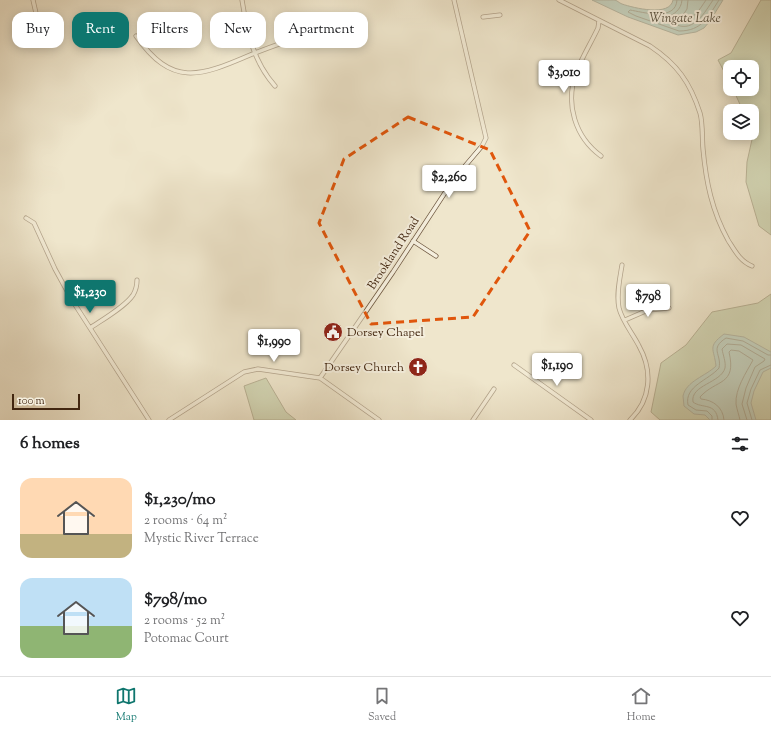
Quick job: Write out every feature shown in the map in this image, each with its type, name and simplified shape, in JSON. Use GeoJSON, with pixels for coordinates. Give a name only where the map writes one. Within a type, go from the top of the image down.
{"type":"FeatureCollection","features":[{"type":"Feature","properties":{"kind":"street"},"geometry":{"type":"LineString","coordinates":[[33,0],[36,12]]}},
{"type":"Feature","properties":{"kind":"street"},"geometry":{"type":"LineString","coordinates":[[242,0],[246,25],[254,54],[275,86]]}},
{"type":"Feature","properties":{"kind":"street","name":"Brookland Road"},"geometry":{"type":"LineString","coordinates":[[320,378],[414,241],[431,212],[454,179],[482,146],[486,138],[454,0]]}},
{"type":"Feature","properties":{"kind":"street"},"geometry":{"type":"LineString","coordinates":[[559,0],[636,39],[662,54],[684,76],[700,114],[706,175],[712,205],[721,228],[736,253],[743,261],[752,266]]}},
{"type":"Feature","properties":{"kind":"street"},"geometry":{"type":"LineString","coordinates":[[483,17],[500,15]]}},
{"type":"Feature","properties":{"kind":"street"},"geometry":{"type":"LineString","coordinates":[[599,21],[598,28],[576,74],[572,102],[574,116],[580,133],[588,145],[601,156]]}},
{"type":"Feature","properties":{"kind":"street"},"geometry":{"type":"LineString","coordinates":[[136,36],[157,61],[174,70],[184,73],[202,73],[220,68],[274,46]]}},
{"type":"Feature","properties":{"kind":"street"},"geometry":{"type":"LineString","coordinates":[[26,218],[34,223],[65,288],[149,420]]}},
{"type":"Feature","properties":{"kind":"street"},"geometry":{"type":"LineString","coordinates":[[414,241],[436,256]]}},
{"type":"Feature","properties":{"kind":"street"},"geometry":{"type":"LineString","coordinates":[[622,265],[619,286],[619,308],[629,330],[643,353],[648,378],[646,397],[630,420]]}},
{"type":"Feature","properties":{"kind":"street"},"geometry":{"type":"LineString","coordinates":[[90,328],[128,301],[134,295],[137,280]]}},
{"type":"Feature","properties":{"kind":"street"},"geometry":{"type":"LineString","coordinates":[[625,320],[648,310],[669,308]]}},
{"type":"Feature","properties":{"kind":"street"},"geometry":{"type":"LineString","coordinates":[[514,365],[591,420]]}},
{"type":"Feature","properties":{"kind":"street"},"geometry":{"type":"LineString","coordinates":[[169,420],[239,376],[250,370],[258,369],[320,378],[379,420]]}},
{"type":"Feature","properties":{"kind":"street"},"geometry":{"type":"LineString","coordinates":[[474,420],[494,389]]}},
{"type":"Feature","properties":{"kind":"highlighted area"},"geometry":{"type":"Polygon","coordinates":[[[408,117],[490,150],[530,231],[473,317],[371,324],[319,223],[344,159],[408,117]]]}},
{"type":"Feature","properties":{"kind":"green space"},"geometry":{"type":"Polygon","coordinates":[[[761,0],[771,0],[771,235],[759,226],[746,182],[747,162],[752,140],[759,140],[759,104],[740,104],[736,96],[759,96],[759,60],[723,60],[723,70],[718,60],[731,53],[761,0]]]}},
{"type":"Feature","properties":{"kind":"green space"},"geometry":{"type":"Polygon","coordinates":[[[771,294],[771,420],[660,420],[651,412],[661,363],[686,345],[712,312],[758,303],[771,294]]]}},
{"type":"Feature","properties":{"kind":"green space"},"geometry":{"type":"Polygon","coordinates":[[[266,378],[286,412],[296,420],[254,420],[244,386],[266,378]]]}},
{"type":"Feature","properties":{"kind":"water","name":"Wingate Lake"},"geometry":{"type":"Polygon","coordinates":[[[592,0],[615,0],[628,6],[659,10],[670,5],[673,0],[723,0],[704,28],[696,32],[678,35],[628,17],[592,0]]]}},
{"type":"Feature","properties":{"kind":"water"},"geometry":{"type":"Polygon","coordinates":[[[724,334],[744,337],[771,352],[771,368],[763,372],[754,391],[751,403],[756,420],[710,420],[705,415],[694,414],[684,406],[683,396],[688,386],[716,366],[713,345],[724,334]]]}},
{"type":"Feature","properties":{"kind":"place","name":"Dorsey Chapel"},"geometry":{"type":"Point","coordinates":[333,332]}},
{"type":"Feature","properties":{"kind":"place","name":"Dorsey Church"},"geometry":{"type":"Point","coordinates":[418,367]}}]}
